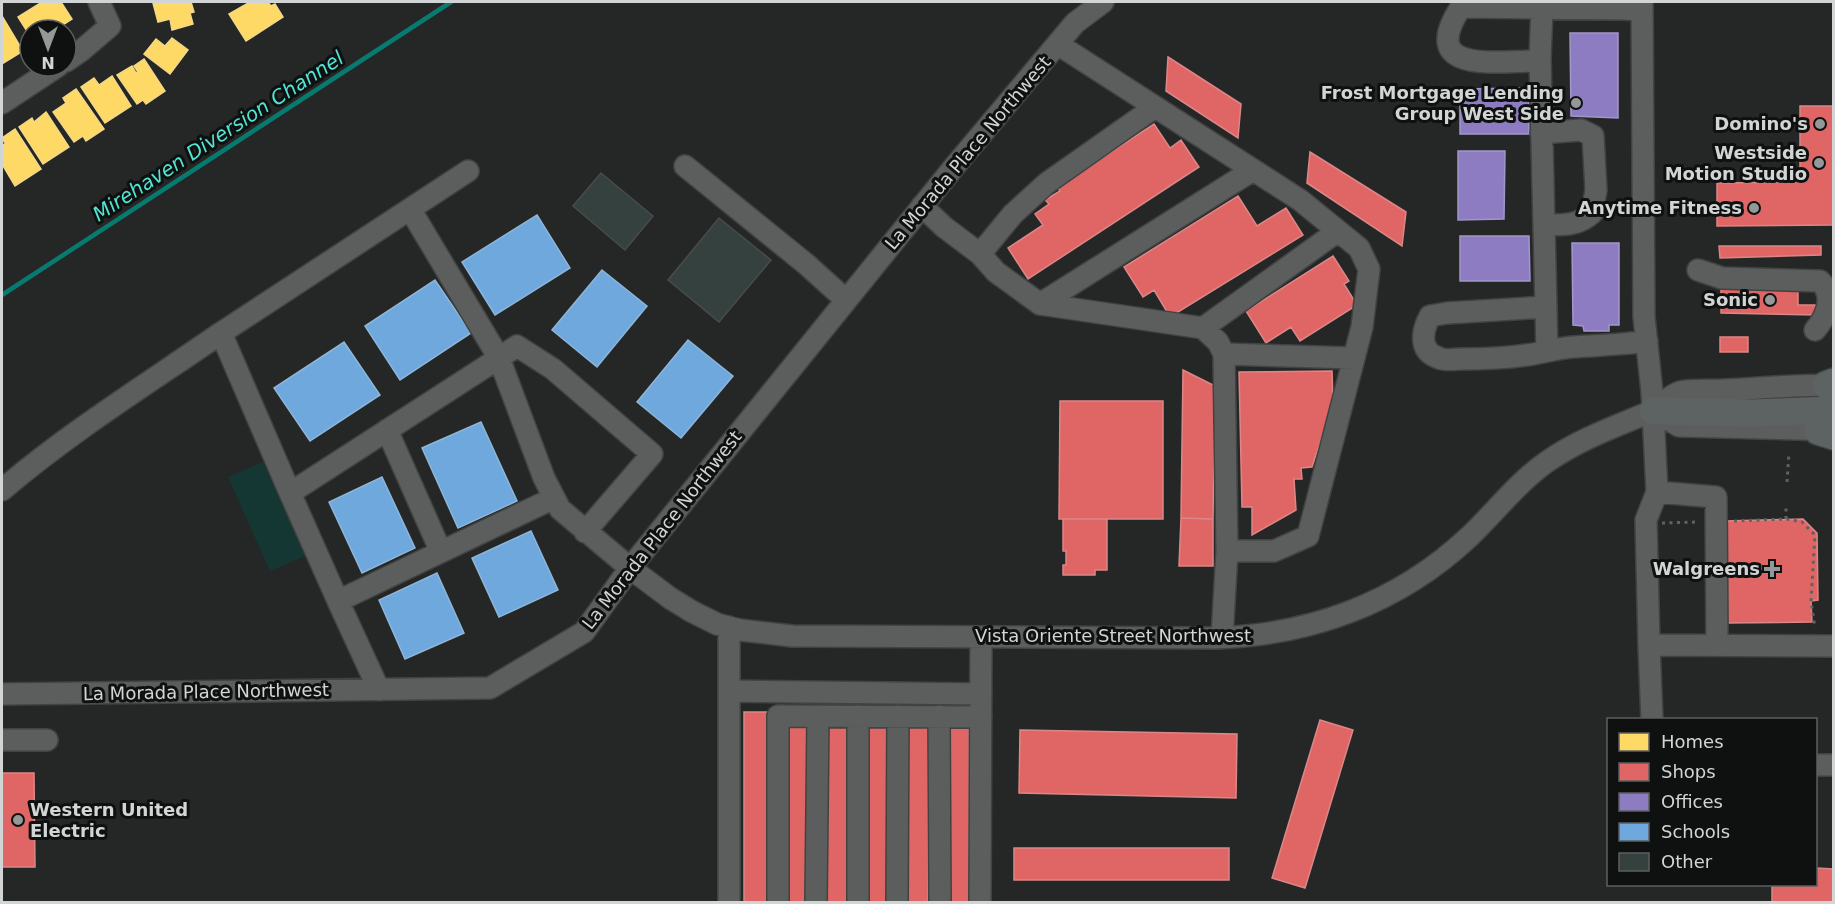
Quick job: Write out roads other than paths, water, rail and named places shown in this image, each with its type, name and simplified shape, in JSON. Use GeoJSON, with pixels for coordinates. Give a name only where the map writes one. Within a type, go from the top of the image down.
{"type":"FeatureCollection","features":[{"type":"Feature","properties":{"kind":"main road"},"geometry":{"type":"LineString","coordinates":[[1653,411],[1752,413],[1830,408]]}},
{"type":"Feature","properties":{"kind":"street"},"geometry":{"type":"LineString","coordinates":[[78,53],[110,26],[99,2]]}},
{"type":"Feature","properties":{"kind":"street","name":"La Morada Place Northwest"},"geometry":{"type":"LineString","coordinates":[[2,694],[490,688],[584,632],[630,568],[922,206],[1059,45],[1075,23],[1103,2]]}},
{"type":"Feature","properties":{"kind":"street"},"geometry":{"type":"LineString","coordinates":[[1539,58],[1531,61],[1499,62],[1463,60],[1452,51],[1449,43],[1450,24],[1461,7],[1642,6],[1644,317],[1653,411],[1657,492],[1646,520],[1652,718]]}},
{"type":"Feature","properties":{"kind":"street"},"geometry":{"type":"LineString","coordinates":[[1542,8],[1539,58],[1547,351]]}},
{"type":"Feature","properties":{"kind":"street"},"geometry":{"type":"LineString","coordinates":[[1059,45],[1300,200],[1359,248],[1370,269],[1362,327],[1308,536],[1274,551],[1227,551]]}},
{"type":"Feature","properties":{"kind":"street"},"geometry":{"type":"LineString","coordinates":[[2,103],[40,78]]}},
{"type":"Feature","properties":{"kind":"street"},"geometry":{"type":"LineString","coordinates":[[980,254],[1013,214],[1047,183],[1155,107]]}},
{"type":"Feature","properties":{"kind":"street"},"geometry":{"type":"LineString","coordinates":[[1541,133],[1581,130],[1593,136],[1596,190],[1592,213],[1583,221],[1566,225],[1544,225]]}},
{"type":"Feature","properties":{"kind":"street"},"geometry":{"type":"LineString","coordinates":[[685,166],[806,264],[846,300]]}},
{"type":"Feature","properties":{"kind":"street"},"geometry":{"type":"LineString","coordinates":[[1040,304],[1253,170]]}},
{"type":"Feature","properties":{"kind":"street"},"geometry":{"type":"LineString","coordinates":[[2,490],[86,426],[221,333],[468,171]]}},
{"type":"Feature","properties":{"kind":"street"},"geometry":{"type":"LineString","coordinates":[[922,206],[980,254],[996,272],[1040,304],[1203,328],[1218,342],[1224,354],[1227,551],[1222,638]]}},
{"type":"Feature","properties":{"kind":"street","name":"Vista Oriente Street Northwest"},"geometry":{"type":"LineString","coordinates":[[410,208],[499,358],[544,478],[560,509],[630,568],[691,611],[729,627],[768,634],[1222,638],[1282,633],[1309,626],[1377,600],[1436,564],[1468,538],[1524,480],[1547,462],[1571,446],[1599,432],[1653,411]]}},
{"type":"Feature","properties":{"kind":"street"},"geometry":{"type":"LineString","coordinates":[[1203,328],[1338,231]]}},
{"type":"Feature","properties":{"kind":"street"},"geometry":{"type":"LineString","coordinates":[[1698,270],[1722,278],[1820,281],[1828,292],[1828,310],[1815,330]]}},
{"type":"Feature","properties":{"kind":"street"},"geometry":{"type":"LineString","coordinates":[[1546,307],[1457,312],[1430,316],[1422,339],[1429,351],[1439,358],[1480,359],[1572,347],[1613,346],[1647,341]]}},
{"type":"Feature","properties":{"kind":"street"},"geometry":{"type":"LineString","coordinates":[[221,333],[379,690]]}},
{"type":"Feature","properties":{"kind":"street"},"geometry":{"type":"LineString","coordinates":[[290,493],[517,346],[553,369],[652,454],[585,532]]}},
{"type":"Feature","properties":{"kind":"street"},"geometry":{"type":"LineString","coordinates":[[1224,354],[1353,358]]}},
{"type":"Feature","properties":{"kind":"street"},"geometry":{"type":"LineString","coordinates":[[387,430],[441,552]]}},
{"type":"Feature","properties":{"kind":"street"},"geometry":{"type":"LineString","coordinates":[[1657,492],[1716,497],[1717,644]]}},
{"type":"Feature","properties":{"kind":"street"},"geometry":{"type":"LineString","coordinates":[[338,601],[555,498]]}},
{"type":"Feature","properties":{"kind":"street"},"geometry":{"type":"LineString","coordinates":[[729,627],[729,903]]}},
{"type":"Feature","properties":{"kind":"street"},"geometry":{"type":"LineString","coordinates":[[980,903],[981,637]]}},
{"type":"Feature","properties":{"kind":"street"},"geometry":{"type":"LineString","coordinates":[[1649,645],[1824,646]]}},
{"type":"Feature","properties":{"kind":"street"},"geometry":{"type":"LineString","coordinates":[[729,692],[981,694]]}},
{"type":"Feature","properties":{"kind":"street"},"geometry":{"type":"LineString","coordinates":[[778,903],[778,716],[981,717]]}},
{"type":"Feature","properties":{"kind":"street"},"geometry":{"type":"LineString","coordinates":[[816,903],[818,716]]}},
{"type":"Feature","properties":{"kind":"street"},"geometry":{"type":"LineString","coordinates":[[858,716],[858,903]]}},
{"type":"Feature","properties":{"kind":"street"},"geometry":{"type":"LineString","coordinates":[[897,903],[898,716]]}},
{"type":"Feature","properties":{"kind":"street"},"geometry":{"type":"LineString","coordinates":[[939,716],[940,903]]}},
{"type":"Feature","properties":{"kind":"street"},"geometry":{"type":"LineString","coordinates":[[2,740],[47,740]]}},
{"type":"Feature","properties":{"kind":"street"},"geometry":{"type":"LineString","coordinates":[[1817,765],[1833,765]]}},
{"type":"Feature","properties":{"kind":"waterway","name":"Mirehaven Diversion Channel"},"geometry":{"type":"LineString","coordinates":[[2,295],[451,2]]}},
{"type":"Feature","properties":{"kind":"place","name":"Frost Mortgage Lending Group West Side"},"geometry":{"type":"Point","coordinates":[1576,103]}},
{"type":"Feature","properties":{"kind":"place","name":"Domino's"},"geometry":{"type":"Point","coordinates":[1820,124]}},
{"type":"Feature","properties":{"kind":"place","name":"Westside Motion Studio"},"geometry":{"type":"Point","coordinates":[1819,163]}},
{"type":"Feature","properties":{"kind":"place","name":"Anytime Fitness"},"geometry":{"type":"Point","coordinates":[1754,208]}},
{"type":"Feature","properties":{"kind":"place","name":"Sonic"},"geometry":{"type":"Point","coordinates":[1770,300]}},
{"type":"Feature","properties":{"kind":"place","name":"Walgreens"},"geometry":{"type":"Point","coordinates":[1772,569]}},
{"type":"Feature","properties":{"kind":"place","name":"Western United Electric"},"geometry":{"type":"Point","coordinates":[18,820]}}]}
